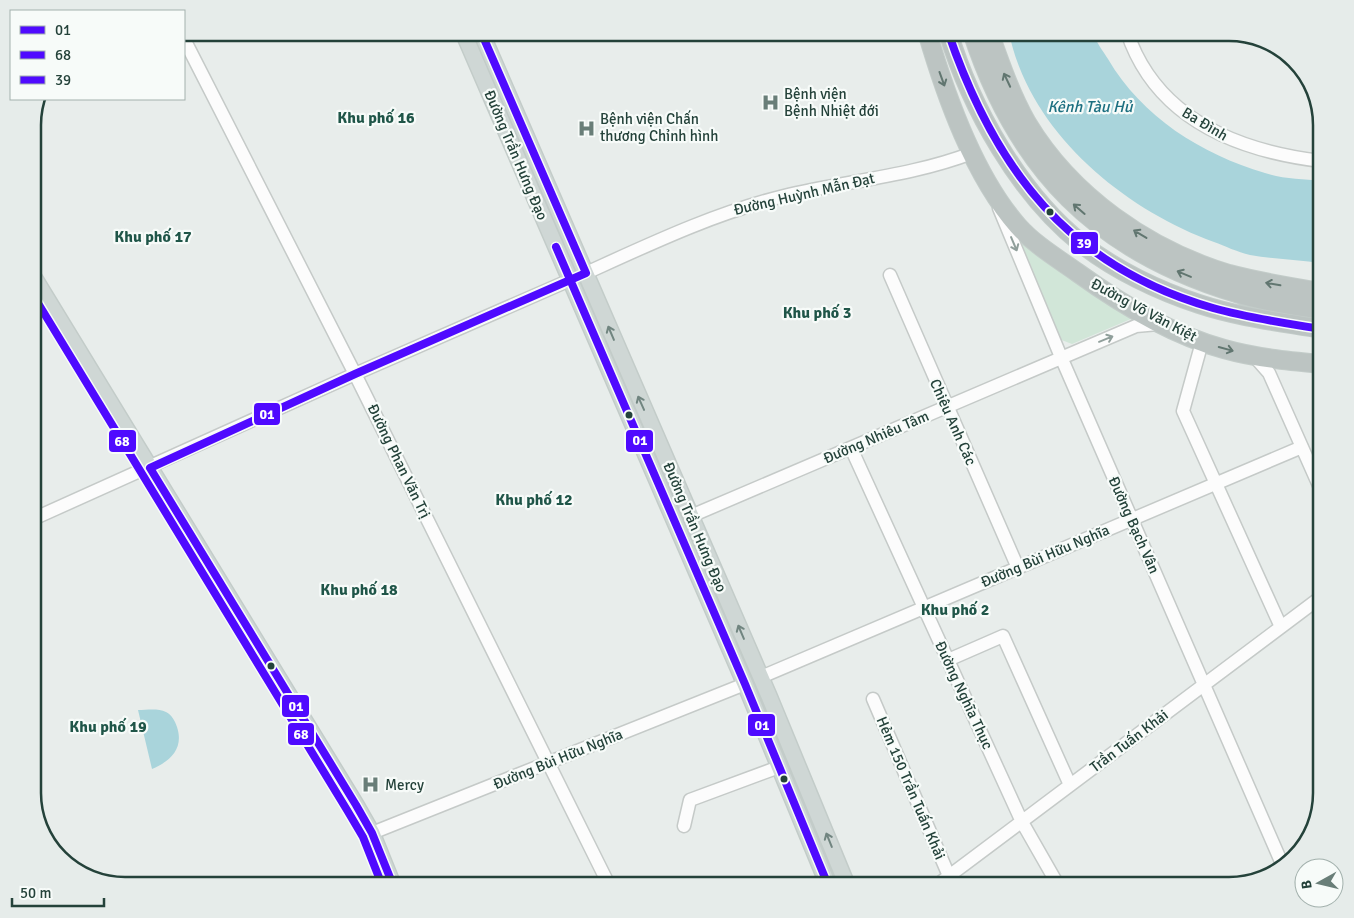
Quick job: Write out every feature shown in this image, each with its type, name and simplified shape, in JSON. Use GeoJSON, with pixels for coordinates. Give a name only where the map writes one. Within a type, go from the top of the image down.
{"type":"FeatureCollection","features":[{"type":"Feature","properties":{"kind":"highway","name":"Đường Võ Văn Kiệt"},"geometry":{"type":"LineString","coordinates":[[930,41],[943,82],[972,153],[988,183],[1018,226],[1042,248],[1097,287],[1202,342],[1254,356],[1274,366],[1313,364]]}},
{"type":"Feature","properties":{"kind":"highway","name":"Đường Võ Văn Kiệt"},"geometry":{"type":"LineString","coordinates":[[951,41],[958,66],[996,143],[1048,212],[1063,228],[1096,254],[1119,268],[1199,304],[1256,318],[1313,328]]}},
{"type":"Feature","properties":{"kind":"highway"},"geometry":{"type":"LineString","coordinates":[[975,41],[991,83],[1022,128],[1048,152],[1091,199],[1133,230],[1183,257],[1253,280],[1313,290]]}},
{"type":"Feature","properties":{"kind":"highway"},"geometry":{"type":"LineString","coordinates":[[992,41],[1034,159],[1073,204],[1124,245],[1162,264],[1236,294],[1313,308]]}},
{"type":"Feature","properties":{"kind":"highway"},"geometry":{"type":"LineString","coordinates":[[972,153],[996,143],[1022,128]]}},
{"type":"Feature","properties":{"kind":"main road","name":"Đường Trần Hưng Đạo"},"geometry":{"type":"LineString","coordinates":[[467,41],[745,684],[824,877]]}},
{"type":"Feature","properties":{"kind":"main road","name":"Đường Trần Hưng Đạo"},"geometry":{"type":"LineString","coordinates":[[485,41],[691,516],[843,877]]}},
{"type":"Feature","properties":{"kind":"main road"},"geometry":{"type":"LineString","coordinates":[[495,105],[510,98]]}},
{"type":"Feature","properties":{"kind":"main road"},"geometry":{"type":"LineString","coordinates":[[525,173],[540,167]]}},
{"type":"Feature","properties":{"kind":"main road"},"geometry":{"type":"LineString","coordinates":[[570,280],[586,273]]}},
{"type":"Feature","properties":{"kind":"main road"},"geometry":{"type":"LineString","coordinates":[[41,289],[372,833],[389,877]]}},
{"type":"Feature","properties":{"kind":"main road"},"geometry":{"type":"LineString","coordinates":[[615,384],[630,378]]}},
{"type":"Feature","properties":{"kind":"main road"},"geometry":{"type":"LineString","coordinates":[[674,522],[691,516]]}},
{"type":"Feature","properties":{"kind":"main road"},"geometry":{"type":"LineString","coordinates":[[745,684],[760,677]]}},
{"type":"Feature","properties":{"kind":"street","name":"Đường Phan Văn Trị"},"geometry":{"type":"LineString","coordinates":[[185,41],[355,374],[604,877]]}},
{"type":"Feature","properties":{"kind":"street","name":"Ba Đình"},"geometry":{"type":"LineString","coordinates":[[1131,41],[1136,55],[1170,103],[1191,118],[1226,139],[1284,156],[1313,160]]}},
{"type":"Feature","properties":{"kind":"street","name":"Đường Huỳnh Mẫn Đạt"},"geometry":{"type":"LineString","coordinates":[[586,273],[727,212],[783,196],[945,162],[972,153]]}},
{"type":"Feature","properties":{"kind":"street","name":"Đường Bạch Vân"},"geometry":{"type":"LineString","coordinates":[[988,183],[1131,520],[1279,860]]}},
{"type":"Feature","properties":{"kind":"street","name":"Chiêu Anh Các"},"geometry":{"type":"LineString","coordinates":[[890,275],[946,408],[1018,568]]}},
{"type":"Feature","properties":{"kind":"street"},"geometry":{"type":"LineString","coordinates":[[41,516],[355,374],[570,280]]}},
{"type":"Feature","properties":{"kind":"street","name":"Đường Nhiêu Tâm"},"geometry":{"type":"LineString","coordinates":[[691,516],[1136,326],[1165,324]]}},
{"type":"Feature","properties":{"kind":"street"},"geometry":{"type":"LineString","coordinates":[[1202,342],[1183,412],[1281,627]]}},
{"type":"Feature","properties":{"kind":"street"},"geometry":{"type":"LineString","coordinates":[[1274,366],[1302,447],[1313,471]]}},
{"type":"Feature","properties":{"kind":"street","name":"Đường Bùi Hữu Nghĩa"},"geometry":{"type":"LineString","coordinates":[[760,677],[1302,447]]}},
{"type":"Feature","properties":{"kind":"street","name":"Đường Nghĩa Thục"},"geometry":{"type":"LineString","coordinates":[[851,448],[1022,822],[1053,877]]}},
{"type":"Feature","properties":{"kind":"street","name":"Trần Tuấn Khải"},"geometry":{"type":"LineString","coordinates":[[949,876],[1313,604]]}},
{"type":"Feature","properties":{"kind":"street"},"geometry":{"type":"LineString","coordinates":[[948,660],[1003,636],[1070,785]]}},
{"type":"Feature","properties":{"kind":"street","name":"Đường Bùi Hữu Nghĩa"},"geometry":{"type":"LineString","coordinates":[[372,833],[745,684]]}},
{"type":"Feature","properties":{"kind":"street","name":"Hẻm 150 Trần Tuấn Khải"},"geometry":{"type":"LineString","coordinates":[[873,699],[949,876]]}},
{"type":"Feature","properties":{"kind":"street"},"geometry":{"type":"LineString","coordinates":[[684,826],[690,800],[779,767]]}},
{"type":"Feature","properties":{"kind":"green space"},"geometry":{"type":"Polygon","coordinates":[[[1015,234],[1138,316],[1072,344],[1059,339],[1015,234]]]}},
{"type":"Feature","properties":{"kind":"water","name":"Kênh Tàu Hủ"},"geometry":{"type":"Polygon","coordinates":[[[1011,41],[1097,41],[1122,80],[1138,99],[1175,131],[1196,144],[1241,165],[1278,176],[1313,180],[1313,262],[1250,255],[1236,251],[1180,227],[1146,209],[1114,187],[1085,162],[1059,134],[1037,103],[1020,69],[1011,41]]]}},
{"type":"Feature","properties":{"kind":"water"},"geometry":{"type":"Polygon","coordinates":[[[138,710],[166,712],[173,718],[179,735],[179,741],[174,753],[165,762],[152,769],[138,710]]]}},
{"type":"Feature","properties":{"kind":"transit line","name":"01"},"geometry":{"type":"LineString","coordinates":[[390,877],[372,833],[356,805],[150,468],[355,374],[586,273],[485,41]]}},
{"type":"Feature","properties":{"kind":"transit line","name":"39"},"geometry":{"type":"LineString","coordinates":[[951,41],[967,82],[989,128],[1015,169],[1044,206],[1078,239],[1117,267],[1162,290],[1226,312],[1313,328]]}},
{"type":"Feature","properties":{"kind":"transit line","name":"01"},"geometry":{"type":"LineString","coordinates":[[556,247],[745,684],[825,877]]}},
{"type":"Feature","properties":{"kind":"transit line","name":"68"},"geometry":{"type":"LineString","coordinates":[[41,308],[347,810],[363,837],[379,877]]}},
{"type":"Feature","properties":{"kind":"place","name":"Bệnh viện Bệnh Nhiệt đới"},"geometry":{"type":"Point","coordinates":[770,103]}},
{"type":"Feature","properties":{"kind":"place","name":"Bệnh viện Chấn thương Chỉnh hình"},"geometry":{"type":"Point","coordinates":[586,128]}},
{"type":"Feature","properties":{"kind":"place","name":"Mercy"},"geometry":{"type":"Point","coordinates":[371,785]}},
{"type":"Feature","properties":{"kind":"district","name":"Khu phố 16"},"geometry":{"type":"Point","coordinates":[376,118]}},
{"type":"Feature","properties":{"kind":"district","name":"Khu phố 17"},"geometry":{"type":"Point","coordinates":[153,237]}},
{"type":"Feature","properties":{"kind":"district","name":"Khu phố 3"},"geometry":{"type":"Point","coordinates":[817,313]}},
{"type":"Feature","properties":{"kind":"district","name":"Khu phố 12"},"geometry":{"type":"Point","coordinates":[534,500]}},
{"type":"Feature","properties":{"kind":"district","name":"Khu phố 18"},"geometry":{"type":"Point","coordinates":[359,590]}},
{"type":"Feature","properties":{"kind":"district","name":"Khu phố 2"},"geometry":{"type":"Point","coordinates":[955,610]}},
{"type":"Feature","properties":{"kind":"district","name":"Khu phố 19"},"geometry":{"type":"Point","coordinates":[108,727]}}]}
